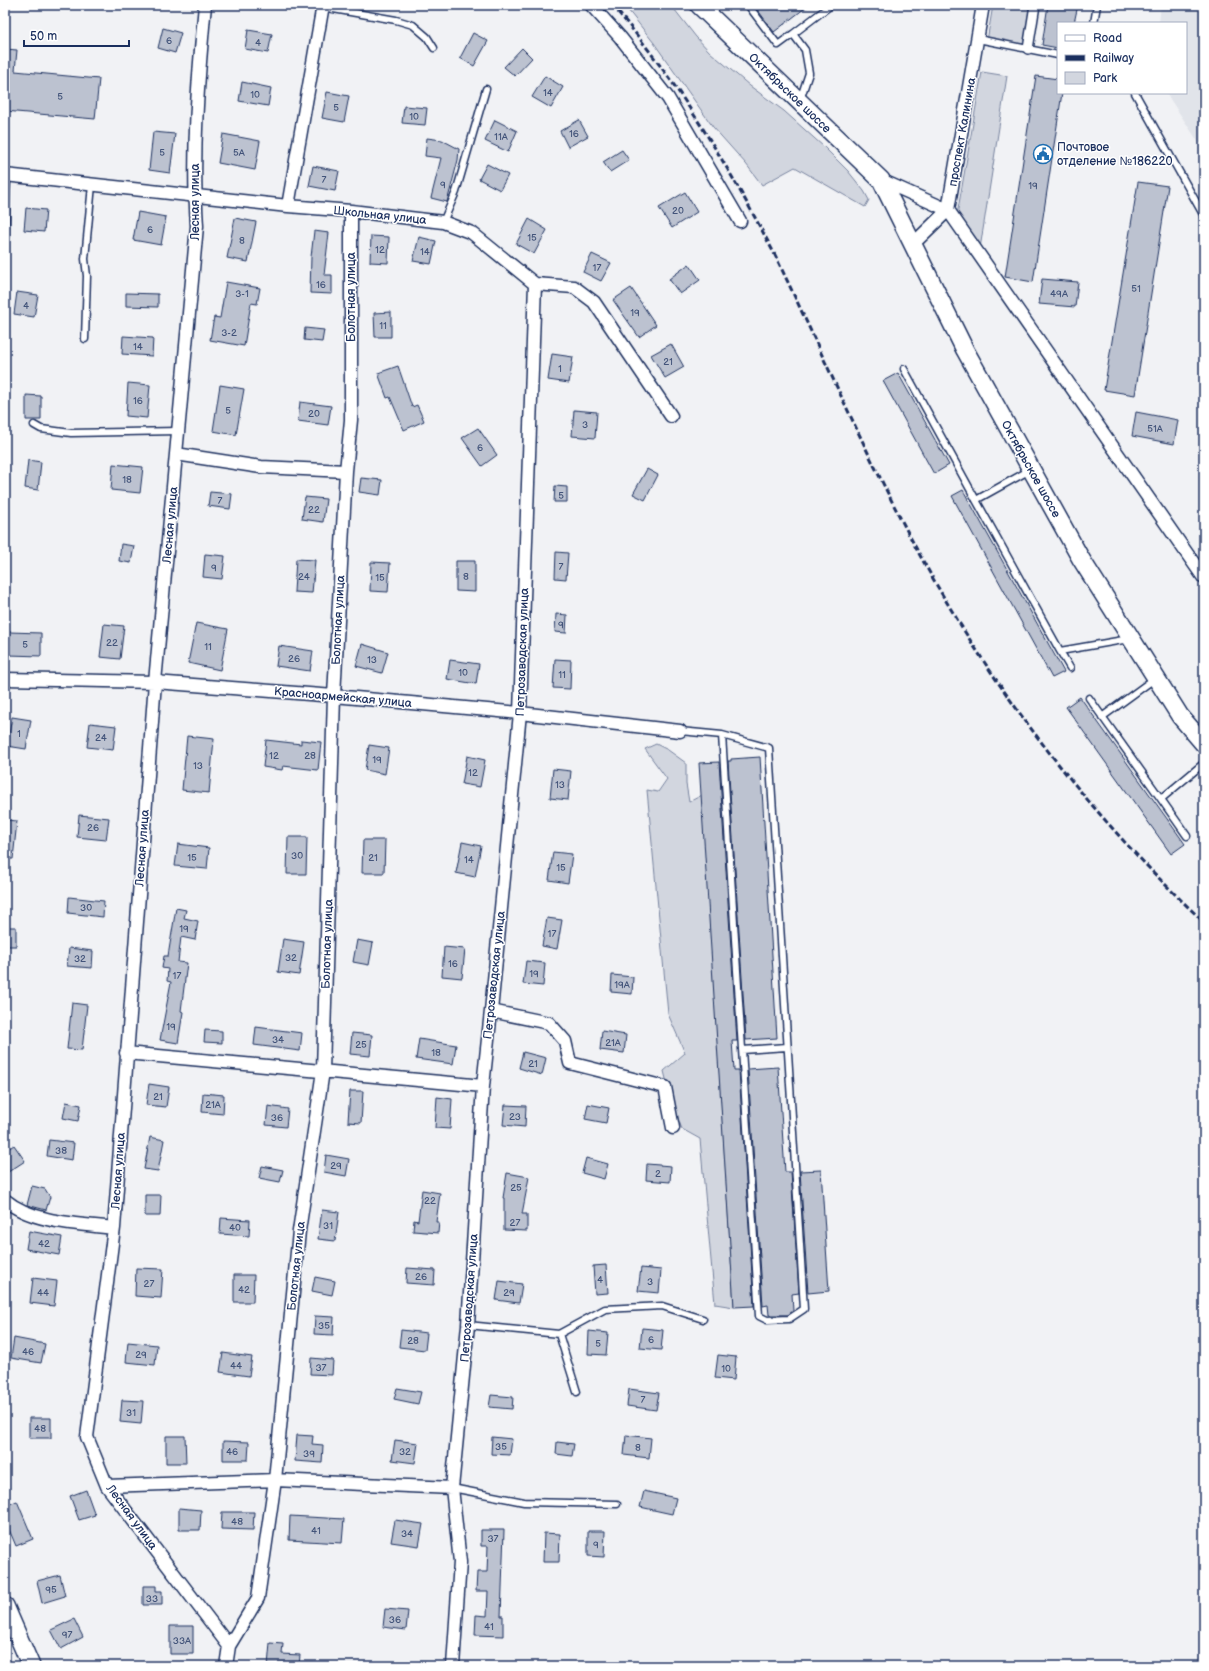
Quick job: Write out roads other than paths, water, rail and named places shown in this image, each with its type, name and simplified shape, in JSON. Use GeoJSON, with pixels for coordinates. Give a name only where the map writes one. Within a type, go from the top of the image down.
{"type":"FeatureCollection","features":[{"type":"Feature","properties":{"kind":"main road","name":"Октябрьское шоссе"},"geometry":{"type":"LineString","coordinates":[[699,5],[881,180],[965,350],[1081,559],[1180,716],[1204,744]]}},
{"type":"Feature","properties":{"kind":"main road"},"geometry":{"type":"LineString","coordinates":[[5,1606],[31,1666]]}},
{"type":"Feature","properties":{"kind":"street","name":"Лесная улица"},"geometry":{"type":"LineString","coordinates":[[204,5],[196,112],[195,196],[198,226],[155,682],[114,1228],[87,1437],[107,1486],[229,1646]]}},
{"type":"Feature","properties":{"kind":"street"},"geometry":{"type":"LineString","coordinates":[[591,5],[620,37],[668,98],[740,221]]}},
{"type":"Feature","properties":{"kind":"street","name":"проспект Калинина"},"geometry":{"type":"LineString","coordinates":[[948,210],[983,5]]}},
{"type":"Feature","properties":{"kind":"street"},"geometry":{"type":"LineString","coordinates":[[1028,49],[1035,5]]}},
{"type":"Feature","properties":{"kind":"street"},"geometry":{"type":"LineString","coordinates":[[288,206],[323,6]]}},
{"type":"Feature","properties":{"kind":"street","name":"Школьная улица"},"geometry":{"type":"LineString","coordinates":[[6,175],[443,222],[472,233],[535,284]]}},
{"type":"Feature","properties":{"kind":"street","name":"Октябрьское шоссе"},"geometry":{"type":"LineString","coordinates":[[881,180],[948,210]]}},
{"type":"Feature","properties":{"kind":"street"},"geometry":{"type":"LineString","coordinates":[[912,245],[948,210],[1204,578]]}},
{"type":"Feature","properties":{"kind":"street","name":"Болотная улица"},"geometry":{"type":"LineString","coordinates":[[226,1666],[229,1646],[258,1598],[275,1480],[299,1231],[323,1071],[334,696],[346,471],[351,420],[351,211]]}},
{"type":"Feature","properties":{"kind":"street"},"geometry":{"type":"LineString","coordinates":[[535,284],[574,287],[594,302],[671,416]]}},
{"type":"Feature","properties":{"kind":"street","name":"Петрозаводская улица"},"geometry":{"type":"LineString","coordinates":[[453,1666],[460,1562],[452,1488],[468,1325],[483,1086],[520,713],[535,284]]}},
{"type":"Feature","properties":{"kind":"street"},"geometry":{"type":"LineString","coordinates":[[176,454],[261,467],[346,471]]}},
{"type":"Feature","properties":{"kind":"street","name":"Красноармейская улица"},"geometry":{"type":"LineString","coordinates":[[5,679],[155,682],[520,713],[680,731]]}},
{"type":"Feature","properties":{"kind":"street"},"geometry":{"type":"LineString","coordinates":[[491,1011],[549,1024],[565,1042],[570,1063],[666,1087],[673,1128]]}},
{"type":"Feature","properties":{"kind":"street"},"geometry":{"type":"LineString","coordinates":[[126,1053],[483,1086]]}},
{"type":"Feature","properties":{"kind":"street"},"geometry":{"type":"LineString","coordinates":[[5,1200],[12,1206],[51,1221],[114,1228]]}},
{"type":"Feature","properties":{"kind":"street"},"geometry":{"type":"LineString","coordinates":[[107,1486],[275,1480],[452,1488]]}},
{"type":"Feature","properties":{"kind":"lane"},"geometry":{"type":"LineString","coordinates":[[748,5],[778,45],[831,5]]}},
{"type":"Feature","properties":{"kind":"lane"},"geometry":{"type":"LineString","coordinates":[[1095,22],[1097,5]]}},
{"type":"Feature","properties":{"kind":"lane"},"geometry":{"type":"LineString","coordinates":[[323,6],[396,20],[412,25],[427,37],[434,48]]}},
{"type":"Feature","properties":{"kind":"lane"},"geometry":{"type":"LineString","coordinates":[[793,34],[805,50],[809,73],[799,102]]}},
{"type":"Feature","properties":{"kind":"lane"},"geometry":{"type":"LineString","coordinates":[[978,39],[1057,54]]}},
{"type":"Feature","properties":{"kind":"lane"},"geometry":{"type":"LineString","coordinates":[[443,222],[456,192],[486,89]]}},
{"type":"Feature","properties":{"kind":"lane"},"geometry":{"type":"LineString","coordinates":[[1136,94],[1204,216]]}},
{"type":"Feature","properties":{"kind":"lane"},"geometry":{"type":"LineString","coordinates":[[5,236],[6,175]]}},
{"type":"Feature","properties":{"kind":"lane"},"geometry":{"type":"LineString","coordinates":[[85,338],[88,276],[85,259],[92,185]]}},
{"type":"Feature","properties":{"kind":"lane"},"geometry":{"type":"LineString","coordinates":[[904,369],[1070,668]]}},
{"type":"Feature","properties":{"kind":"lane"},"geometry":{"type":"LineString","coordinates":[[34,425],[41,429],[71,433],[178,431]]}},
{"type":"Feature","properties":{"kind":"lane"},"geometry":{"type":"LineString","coordinates":[[976,500],[1031,470]]}},
{"type":"Feature","properties":{"kind":"lane"},"geometry":{"type":"LineString","coordinates":[[1060,650],[1130,638]]}},
{"type":"Feature","properties":{"kind":"lane"},"geometry":{"type":"LineString","coordinates":[[1102,716],[1155,678]]}},
{"type":"Feature","properties":{"kind":"lane"},"geometry":{"type":"LineString","coordinates":[[1089,698],[1187,836]]}},
{"type":"Feature","properties":{"kind":"lane"},"geometry":{"type":"LineString","coordinates":[[680,731],[722,735],[768,748],[804,1309],[789,1319],[766,1320],[759,1316],[722,735]]}},
{"type":"Feature","properties":{"kind":"lane"},"geometry":{"type":"LineString","coordinates":[[1161,799],[1204,763]]}},
{"type":"Feature","properties":{"kind":"lane"},"geometry":{"type":"LineString","coordinates":[[742,1050],[787,1047]]}},
{"type":"Feature","properties":{"kind":"lane"},"geometry":{"type":"LineString","coordinates":[[468,1325],[559,1334],[605,1308],[662,1306],[703,1319]]}},
{"type":"Feature","properties":{"kind":"lane"},"geometry":{"type":"LineString","coordinates":[[559,1334],[577,1392]]}},
{"type":"Feature","properties":{"kind":"lane"},"geometry":{"type":"LineString","coordinates":[[452,1488],[524,1502],[617,1504]]}},
{"type":"Feature","properties":{"kind":"railway"},"geometry":{"type":"LineString","coordinates":[[612,5],[636,34],[680,94],[701,125],[739,189],[775,255],[861,439],[897,512],[945,600],[976,650],[1045,747],[1082,793],[1121,838],[1204,922]]}},
{"type":"Feature","properties":{"kind":"place","name":"Почтовое отделение №186220"},"geometry":{"type":"Point","coordinates":[1043,154]}}]}
